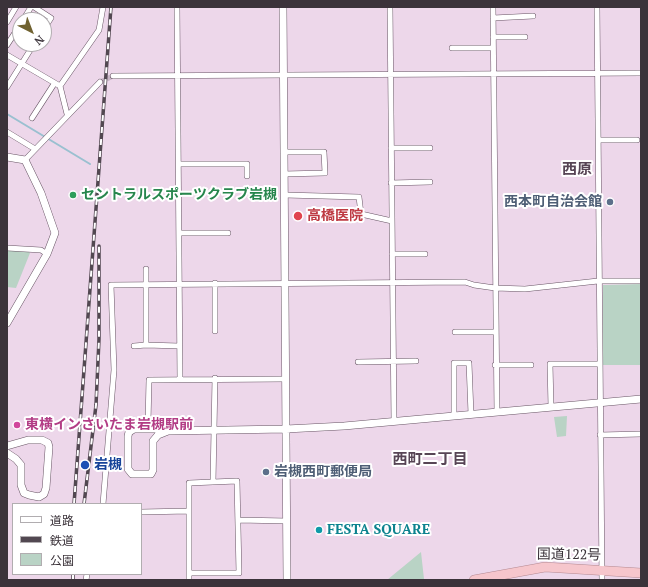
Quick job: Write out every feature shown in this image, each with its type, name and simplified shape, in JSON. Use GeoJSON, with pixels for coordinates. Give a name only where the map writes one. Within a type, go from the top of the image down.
{"type":"FeatureCollection","features":[{"type":"Feature","properties":{"kind":"highway","name":"国道122号"},"geometry":{"type":"LineString","coordinates":[[474,580],[498,577],[545,567],[641,573]]}},
{"type":"Feature","properties":{"kind":"street"},"geometry":{"type":"LineString","coordinates":[[7,22],[16,7]]}},
{"type":"Feature","properties":{"kind":"street"},"geometry":{"type":"LineString","coordinates":[[67,114],[60,86],[99,30],[103,7]]}},
{"type":"Feature","properties":{"kind":"street"},"geometry":{"type":"LineString","coordinates":[[177,7],[179,164],[178,283],[180,380]]}},
{"type":"Feature","properties":{"kind":"street"},"geometry":{"type":"LineString","coordinates":[[283,7],[287,580]]}},
{"type":"Feature","properties":{"kind":"street"},"geometry":{"type":"LineString","coordinates":[[390,7],[394,421]]}},
{"type":"Feature","properties":{"kind":"street"},"geometry":{"type":"LineString","coordinates":[[493,7],[495,365],[497,412]]}},
{"type":"Feature","properties":{"kind":"street"},"geometry":{"type":"LineString","coordinates":[[597,7],[599,140],[598,281],[602,580]]}},
{"type":"Feature","properties":{"kind":"street"},"geometry":{"type":"LineString","coordinates":[[493,18],[533,16]]}},
{"type":"Feature","properties":{"kind":"street"},"geometry":{"type":"LineString","coordinates":[[493,37],[524,37]]}},
{"type":"Feature","properties":{"kind":"street"},"geometry":{"type":"LineString","coordinates":[[452,48],[494,48]]}},
{"type":"Feature","properties":{"kind":"street"},"geometry":{"type":"LineString","coordinates":[[7,85],[29,52]]}},
{"type":"Feature","properties":{"kind":"street"},"geometry":{"type":"LineString","coordinates":[[7,55],[54,84],[60,86]]}},
{"type":"Feature","properties":{"kind":"street"},"geometry":{"type":"LineString","coordinates":[[113,76],[641,73]]}},
{"type":"Feature","properties":{"kind":"street"},"geometry":{"type":"LineString","coordinates":[[25,160],[67,114],[100,82]]}},
{"type":"Feature","properties":{"kind":"street"},"geometry":{"type":"LineString","coordinates":[[32,118],[54,84]]}},
{"type":"Feature","properties":{"kind":"street"},"geometry":{"type":"LineString","coordinates":[[7,132],[35,148]]}},
{"type":"Feature","properties":{"kind":"street"},"geometry":{"type":"LineString","coordinates":[[599,140],[636,140]]}},
{"type":"Feature","properties":{"kind":"street"},"geometry":{"type":"LineString","coordinates":[[391,148],[430,148]]}},
{"type":"Feature","properties":{"kind":"street"},"geometry":{"type":"LineString","coordinates":[[284,152],[324,152],[325,173],[284,174]]}},
{"type":"Feature","properties":{"kind":"street"},"geometry":{"type":"LineString","coordinates":[[7,157],[25,160]]}},
{"type":"Feature","properties":{"kind":"street"},"geometry":{"type":"LineString","coordinates":[[7,323],[48,254],[54,237],[54,227],[25,160]]}},
{"type":"Feature","properties":{"kind":"street"},"geometry":{"type":"LineString","coordinates":[[179,164],[247,164],[247,176]]}},
{"type":"Feature","properties":{"kind":"street"},"geometry":{"type":"LineString","coordinates":[[391,183],[430,182]]}},
{"type":"Feature","properties":{"kind":"street"},"geometry":{"type":"LineString","coordinates":[[284,195],[359,197],[361,214],[392,221]]}},
{"type":"Feature","properties":{"kind":"street"},"geometry":{"type":"LineString","coordinates":[[179,233],[228,233]]}},
{"type":"Feature","properties":{"kind":"street"},"geometry":{"type":"LineString","coordinates":[[7,248],[41,250],[48,254]]}},
{"type":"Feature","properties":{"kind":"street"},"geometry":{"type":"LineString","coordinates":[[392,254],[425,254]]}},
{"type":"Feature","properties":{"kind":"street"},"geometry":{"type":"LineString","coordinates":[[146,269],[146,345]]}},
{"type":"Feature","properties":{"kind":"street"},"geometry":{"type":"LineString","coordinates":[[103,503],[114,370],[111,285],[392,281],[465,282],[495,288],[526,289],[598,281],[641,281]]}},
{"type":"Feature","properties":{"kind":"street"},"geometry":{"type":"LineString","coordinates":[[214,331],[215,283]]}},
{"type":"Feature","properties":{"kind":"street"},"geometry":{"type":"LineString","coordinates":[[455,332],[495,332]]}},
{"type":"Feature","properties":{"kind":"street"},"geometry":{"type":"LineString","coordinates":[[134,346],[179,346]]}},
{"type":"Feature","properties":{"kind":"street"},"geometry":{"type":"LineString","coordinates":[[358,362],[416,361]]}},
{"type":"Feature","properties":{"kind":"street"},"geometry":{"type":"LineString","coordinates":[[454,416],[454,363],[469,363],[471,414]]}},
{"type":"Feature","properties":{"kind":"street"},"geometry":{"type":"LineString","coordinates":[[551,407],[550,364],[600,364]]}},
{"type":"Feature","properties":{"kind":"street"},"geometry":{"type":"LineString","coordinates":[[495,365],[531,365]]}},
{"type":"Feature","properties":{"kind":"street"},"geometry":{"type":"LineString","coordinates":[[213,482],[215,378]]}},
{"type":"Feature","properties":{"kind":"street"},"geometry":{"type":"LineString","coordinates":[[285,378],[149,380],[147,426],[153,441],[153,470],[151,474],[132,474],[128,469],[129,432],[134,429],[147,426],[168,431],[286,429],[641,399]]}},
{"type":"Feature","properties":{"kind":"street"},"geometry":{"type":"LineString","coordinates":[[153,441],[158,435],[168,431]]}},
{"type":"Feature","properties":{"kind":"street"},"geometry":{"type":"LineString","coordinates":[[600,435],[641,434]]}},
{"type":"Feature","properties":{"kind":"street"},"geometry":{"type":"LineString","coordinates":[[7,446],[28,440],[42,440],[48,443],[46,488],[44,494],[39,497],[24,493],[21,485],[21,465],[16,459],[7,453]]}},
{"type":"Feature","properties":{"kind":"street"},"geometry":{"type":"LineString","coordinates":[[189,573],[239,573],[237,481],[189,483],[189,511],[189,573],[189,580]]}},
{"type":"Feature","properties":{"kind":"street"},"geometry":{"type":"LineString","coordinates":[[142,512],[189,511]]}},
{"type":"Feature","properties":{"kind":"street"},"geometry":{"type":"LineString","coordinates":[[238,520],[287,521]]}},
{"type":"Feature","properties":{"kind":"green space"},"geometry":{"type":"Polygon","coordinates":[[[7,250],[28,251],[30,253],[16,288],[7,287],[7,250]]]}},
{"type":"Feature","properties":{"kind":"green space"},"geometry":{"type":"Polygon","coordinates":[[[641,284],[641,365],[602,365],[603,285],[641,284]]]}},
{"type":"Feature","properties":{"kind":"green space"},"geometry":{"type":"Polygon","coordinates":[[[567,416],[566,436],[557,437],[554,417],[567,416]]]}},
{"type":"Feature","properties":{"kind":"green space"},"geometry":{"type":"Polygon","coordinates":[[[421,552],[424,579],[387,580],[421,552]]]}},
{"type":"Feature","properties":{"kind":"waterway"},"geometry":{"type":"LineString","coordinates":[[7,114],[90,164]]}},
{"type":"Feature","properties":{"kind":"tunnel"},"geometry":{"type":"LineString","coordinates":[[100,82],[113,76]]}},
{"type":"Feature","properties":{"kind":"railway"},"geometry":{"type":"LineString","coordinates":[[74,503],[111,7]]}},
{"type":"Feature","properties":{"kind":"railway"},"geometry":{"type":"LineString","coordinates":[[84,503],[96,405],[99,339],[99,246]]}},
{"type":"Feature","properties":{"kind":"railway"},"geometry":{"type":"LineString","coordinates":[[73,575],[73,580]]}},
{"type":"Feature","properties":{"kind":"place","name":"セントラルスポーツクラブ岩槻"},"geometry":{"type":"Point","coordinates":[73,195]}},
{"type":"Feature","properties":{"kind":"place","name":"西本町自治会館"},"geometry":{"type":"Point","coordinates":[610,202]}},
{"type":"Feature","properties":{"kind":"place","name":"高橋医院"},"geometry":{"type":"Point","coordinates":[298,216]}},
{"type":"Feature","properties":{"kind":"place","name":"東横インさいたま岩槻駅前"},"geometry":{"type":"Point","coordinates":[17,425]}},
{"type":"Feature","properties":{"kind":"place","name":"岩槻"},"geometry":{"type":"Point","coordinates":[85,465]}},
{"type":"Feature","properties":{"kind":"place","name":"岩槻西町郵便局"},"geometry":{"type":"Point","coordinates":[266,472]}},
{"type":"Feature","properties":{"kind":"place","name":"FESTA SQUARE"},"geometry":{"type":"Point","coordinates":[319,530]}},
{"type":"Feature","properties":{"kind":"district","name":"西原"},"geometry":{"type":"Point","coordinates":[577,170]}},
{"type":"Feature","properties":{"kind":"district","name":"西町二丁目"},"geometry":{"type":"Point","coordinates":[430,460]}}]}
